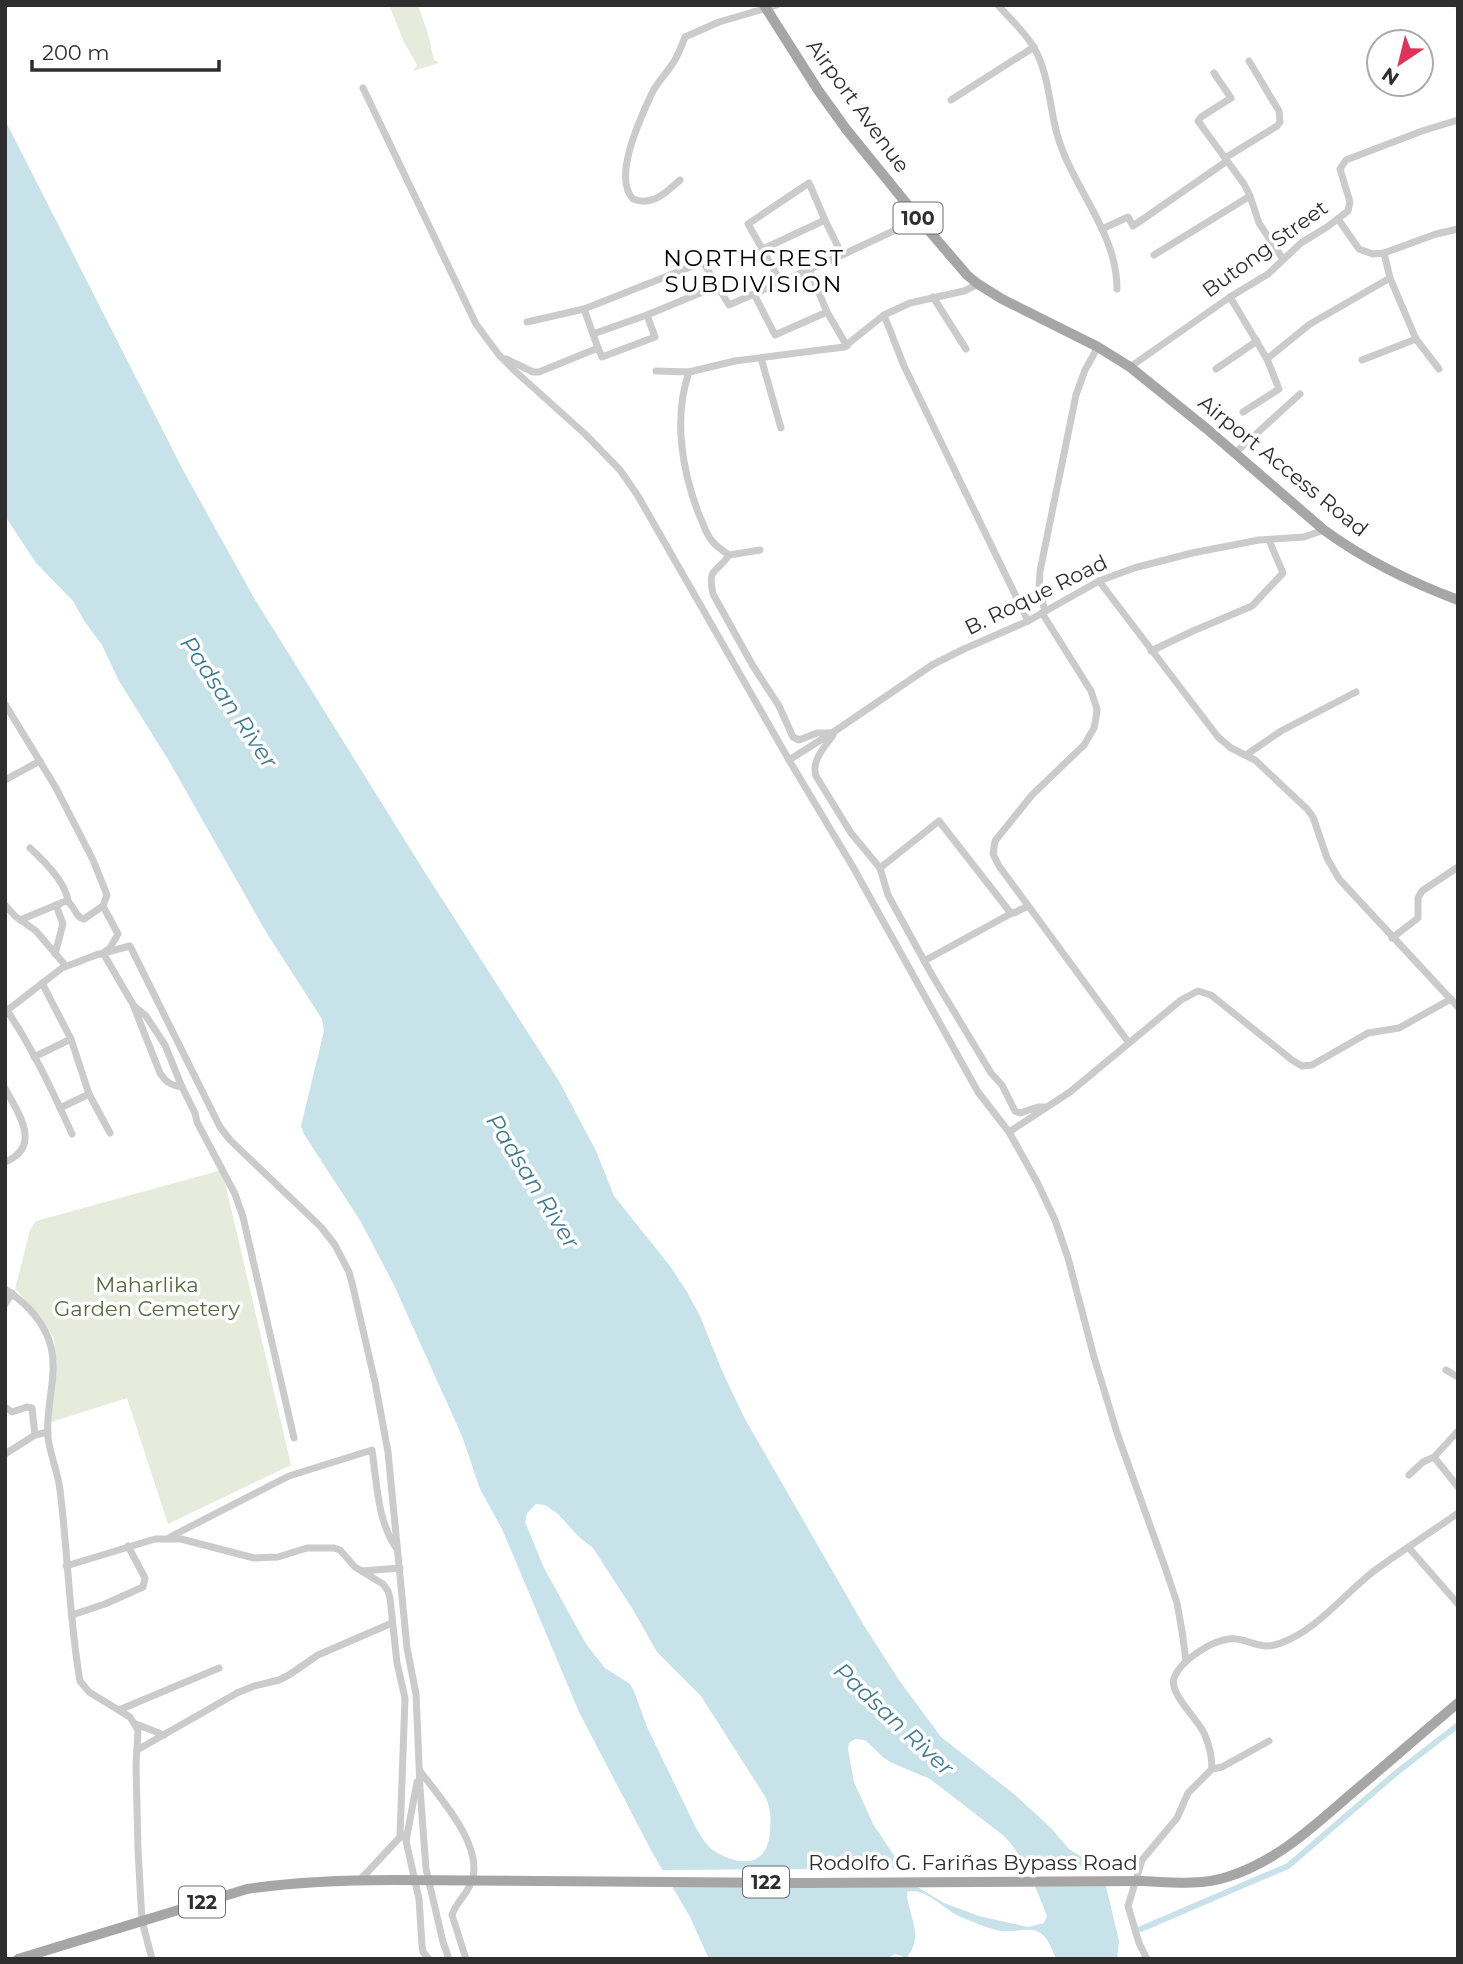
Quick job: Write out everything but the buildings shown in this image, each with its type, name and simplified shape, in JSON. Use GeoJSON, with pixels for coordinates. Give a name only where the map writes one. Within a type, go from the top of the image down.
{"type":"FeatureCollection","features":[{"type":"Feature","properties":{"kind":"main road","name":"Airport Avenue"},"geometry":{"type":"LineString","coordinates":[[769,6],[825,100],[949,255],[978,284],[1002,299],[1098,346],[1130,367]]}},
{"type":"Feature","properties":{"kind":"main road","name":"Airport Access Road"},"geometry":{"type":"LineString","coordinates":[[1130,367],[1324,530],[1359,554],[1458,600]]}},
{"type":"Feature","properties":{"kind":"main road","name":"Rodolfo G. Fariñas Bypass Road"},"geometry":{"type":"LineString","coordinates":[[18,1959],[36,1956],[247,1889],[293,1883],[360,1880],[1191,1882],[1224,1878],[1256,1867],[1280,1852],[1312,1828],[1458,1703]]}},
{"type":"Feature","properties":{"kind":"street"},"geometry":{"type":"LineString","coordinates":[[998,5],[1034,47],[1045,75],[1058,136],[1102,229],[1116,266],[1116,289]]}},
{"type":"Feature","properties":{"kind":"street"},"geometry":{"type":"LineString","coordinates":[[680,180],[660,197],[648,202],[633,199],[625,187],[629,151],[653,91],[676,59],[685,37],[719,22],[769,6]]}},
{"type":"Feature","properties":{"kind":"street"},"geometry":{"type":"LineString","coordinates":[[951,100],[1034,47]]}},
{"type":"Feature","properties":{"kind":"street"},"geometry":{"type":"LineString","coordinates":[[1102,229],[1128,218],[1133,226],[1277,126],[1280,122],[1279,111],[1249,61]]}},
{"type":"Feature","properties":{"kind":"street"},"geometry":{"type":"LineString","coordinates":[[1214,73],[1231,98],[1198,121],[1250,196],[1259,223],[1283,259]]}},
{"type":"Feature","properties":{"kind":"street"},"geometry":{"type":"LineString","coordinates":[[363,88],[476,324],[499,355],[620,470],[638,496],[853,867],[978,1092],[1009,1132],[1037,1182],[1055,1220],[1068,1258],[1118,1436],[1177,1603],[1186,1661]]}},
{"type":"Feature","properties":{"kind":"street","name":"Butong Street"},"geometry":{"type":"LineString","coordinates":[[1130,367],[1230,297],[1268,274],[1301,243],[1348,211],[1350,206],[1340,169],[1346,160],[1458,120]]}},
{"type":"Feature","properties":{"kind":"street"},"geometry":{"type":"LineString","coordinates":[[781,282],[748,224],[809,183],[842,254]]}},
{"type":"Feature","properties":{"kind":"street"},"geometry":{"type":"LineString","coordinates":[[1154,255],[1250,196]]}},
{"type":"Feature","properties":{"kind":"street"},"geometry":{"type":"LineString","coordinates":[[527,323],[583,309],[704,262],[729,305],[919,219]]}},
{"type":"Feature","properties":{"kind":"street"},"geometry":{"type":"LineString","coordinates":[[1338,219],[1359,249],[1373,254],[1384,253],[1436,233],[1458,229]]}},
{"type":"Feature","properties":{"kind":"street"},"geometry":{"type":"LineString","coordinates":[[763,249],[825,220]]}},
{"type":"Feature","properties":{"kind":"street"},"geometry":{"type":"LineString","coordinates":[[1384,253],[1390,278],[1416,339],[1439,369]]}},
{"type":"Feature","properties":{"kind":"street"},"geometry":{"type":"LineString","coordinates":[[809,269],[827,312],[847,345]]}},
{"type":"Feature","properties":{"kind":"street"},"geometry":{"type":"LineString","coordinates":[[1267,359],[1310,324],[1390,278]]}},
{"type":"Feature","properties":{"kind":"street"},"geometry":{"type":"LineString","coordinates":[[656,371],[689,372],[761,358],[837,349],[847,345],[884,315],[910,303],[964,291],[978,284]]}},
{"type":"Feature","properties":{"kind":"street"},"geometry":{"type":"LineString","coordinates":[[593,334],[717,286]]}},
{"type":"Feature","properties":{"kind":"street"},"geometry":{"type":"LineString","coordinates":[[754,294],[775,335],[827,312]]}},
{"type":"Feature","properties":{"kind":"street"},"geometry":{"type":"LineString","coordinates":[[933,297],[966,349]]}},
{"type":"Feature","properties":{"kind":"street"},"geometry":{"type":"LineString","coordinates":[[1230,297],[1267,359],[1279,389],[1243,412]]}},
{"type":"Feature","properties":{"kind":"street"},"geometry":{"type":"LineString","coordinates":[[583,309],[602,357],[655,337],[646,315]]}},
{"type":"Feature","properties":{"kind":"street"},"geometry":{"type":"LineString","coordinates":[[884,315],[904,366],[1028,621]]}},
{"type":"Feature","properties":{"kind":"street"},"geometry":{"type":"LineString","coordinates":[[1362,360],[1416,339]]}},
{"type":"Feature","properties":{"kind":"street"},"geometry":{"type":"LineString","coordinates":[[1216,369],[1257,341]]}},
{"type":"Feature","properties":{"kind":"street"},"geometry":{"type":"LineString","coordinates":[[1098,346],[1076,395],[1040,571],[1039,589],[1044,612],[1091,691],[1097,709],[1094,728],[1084,745],[1032,795],[995,841],[993,854],[1129,1043]]}},
{"type":"Feature","properties":{"kind":"street"},"geometry":{"type":"LineString","coordinates":[[499,355],[533,372],[539,372],[598,348]]}},
{"type":"Feature","properties":{"kind":"street"},"geometry":{"type":"LineString","coordinates":[[761,358],[781,428]]}},
{"type":"Feature","properties":{"kind":"street"},"geometry":{"type":"LineString","coordinates":[[689,372],[681,408],[685,469],[694,502],[708,535],[714,544],[729,555]]}},
{"type":"Feature","properties":{"kind":"street"},"geometry":{"type":"LineString","coordinates":[[1235,453],[1300,394]]}},
{"type":"Feature","properties":{"kind":"street","name":"B. Roque Road"},"geometry":{"type":"LineString","coordinates":[[789,760],[932,665],[1028,621],[1099,581],[1182,555],[1269,540],[1304,537],[1324,530]]}},
{"type":"Feature","properties":{"kind":"street"},"geometry":{"type":"LineString","coordinates":[[1151,651],[1243,611],[1260,600],[1283,573],[1269,540]]}},
{"type":"Feature","properties":{"kind":"street"},"geometry":{"type":"LineString","coordinates":[[760,550],[729,555],[712,574],[710,581],[713,594],[779,706],[793,737],[799,740],[817,733],[834,732]]}},
{"type":"Feature","properties":{"kind":"street"},"geometry":{"type":"LineString","coordinates":[[1099,581],[1218,737],[1231,748],[1255,760],[1307,809],[1313,817],[1327,858],[1339,879],[1458,1007]]}},
{"type":"Feature","properties":{"kind":"street"},"geometry":{"type":"LineString","coordinates":[[1246,755],[1282,731],[1356,691]]}},
{"type":"Feature","properties":{"kind":"street"},"geometry":{"type":"LineString","coordinates":[[5,704],[40,761],[102,881],[107,895],[103,906],[82,919],[78,916],[68,901],[66,891],[30,848]]}},
{"type":"Feature","properties":{"kind":"street"},"geometry":{"type":"LineString","coordinates":[[834,732],[814,765],[816,776],[851,833],[880,868],[888,895],[924,961],[990,1073],[1005,1090],[1014,1111],[1020,1113],[1038,1107],[1046,1108]]}},
{"type":"Feature","properties":{"kind":"street"},"geometry":{"type":"LineString","coordinates":[[5,780],[40,761]]}},
{"type":"Feature","properties":{"kind":"street"},"geometry":{"type":"LineString","coordinates":[[880,868],[939,821],[1012,913]]}},
{"type":"Feature","properties":{"kind":"street"},"geometry":{"type":"LineString","coordinates":[[1392,938],[1418,918],[1418,898],[1422,891],[1458,867]]}},
{"type":"Feature","properties":{"kind":"street"},"geometry":{"type":"LineString","coordinates":[[20,920],[68,901]]}},
{"type":"Feature","properties":{"kind":"street"},"geometry":{"type":"LineString","coordinates":[[5,905],[36,931],[66,967]]}},
{"type":"Feature","properties":{"kind":"street"},"geometry":{"type":"LineString","coordinates":[[55,905],[63,924],[55,954]]}},
{"type":"Feature","properties":{"kind":"street"},"geometry":{"type":"LineString","coordinates":[[103,906],[118,934],[110,948],[103,953]]}},
{"type":"Feature","properties":{"kind":"street"},"geometry":{"type":"LineString","coordinates":[[924,961],[1028,906]]}},
{"type":"Feature","properties":{"kind":"street"},"geometry":{"type":"LineString","coordinates":[[72,1134],[34,1057],[6,1011],[66,967],[130,946],[220,1127],[230,1140],[321,1227],[335,1245],[349,1272],[375,1382],[388,1452],[407,1648],[416,1694],[426,1869],[449,1959]]}},
{"type":"Feature","properties":{"kind":"street"},"geometry":{"type":"LineString","coordinates":[[103,953],[134,1006],[160,1073],[166,1082],[181,1087]]}},
{"type":"Feature","properties":{"kind":"street"},"geometry":{"type":"LineString","coordinates":[[43,983],[71,1039],[89,1094],[110,1133]]}},
{"type":"Feature","properties":{"kind":"street"},"geometry":{"type":"LineString","coordinates":[[1009,1132],[1070,1092],[1181,1000],[1198,991],[1221,1002],[1298,1064],[1309,1066],[1368,1033],[1399,1027],[1451,999]]}},
{"type":"Feature","properties":{"kind":"street"},"geometry":{"type":"LineString","coordinates":[[134,1006],[146,1016],[166,1045],[197,1122],[235,1194],[243,1217],[294,1438]]}},
{"type":"Feature","properties":{"kind":"street"},"geometry":{"type":"LineString","coordinates":[[34,1057],[71,1039]]}},
{"type":"Feature","properties":{"kind":"street"},"geometry":{"type":"LineString","coordinates":[[5,1088],[27,1134],[23,1149],[5,1162]]}},
{"type":"Feature","properties":{"kind":"street"},"geometry":{"type":"LineString","coordinates":[[60,1108],[89,1094]]}},
{"type":"Feature","properties":{"kind":"street"},"geometry":{"type":"LineString","coordinates":[[5,1304],[8,1291],[37,1318],[51,1347],[48,1432],[60,1487],[66,1566],[81,1685],[130,1717],[136,1724],[164,1735]]}},
{"type":"Feature","properties":{"kind":"street"},"geometry":{"type":"LineString","coordinates":[[1446,1370],[1458,1377]]}},
{"type":"Feature","properties":{"kind":"street"},"geometry":{"type":"LineString","coordinates":[[5,1406],[12,1412],[32,1408],[35,1436]]}},
{"type":"Feature","properties":{"kind":"street"},"geometry":{"type":"LineString","coordinates":[[1409,1475],[1423,1462],[1434,1457],[1458,1431]]}},
{"type":"Feature","properties":{"kind":"street"},"geometry":{"type":"LineString","coordinates":[[5,1454],[35,1436],[48,1432]]}},
{"type":"Feature","properties":{"kind":"street"},"geometry":{"type":"LineString","coordinates":[[168,1538],[289,1476],[372,1450],[384,1524],[388,1537],[398,1550]]}},
{"type":"Feature","properties":{"kind":"street"},"geometry":{"type":"LineString","coordinates":[[1434,1457],[1458,1487]]}},
{"type":"Feature","properties":{"kind":"street"},"geometry":{"type":"LineString","coordinates":[[1212,1769],[1204,1732],[1180,1700],[1173,1685],[1177,1672],[1186,1661],[1208,1646],[1229,1639],[1269,1647],[1301,1634],[1374,1571],[1458,1513]]}},
{"type":"Feature","properties":{"kind":"street"},"geometry":{"type":"LineString","coordinates":[[66,1566],[145,1541],[168,1538],[254,1558],[278,1557],[307,1548],[334,1548],[340,1550],[360,1571],[386,1587],[405,1698],[400,1837]]}},
{"type":"Feature","properties":{"kind":"street"},"geometry":{"type":"LineString","coordinates":[[72,1615],[144,1587],[145,1578],[128,1546]]}},
{"type":"Feature","properties":{"kind":"street"},"geometry":{"type":"LineString","coordinates":[[1409,1548],[1458,1604]]}},
{"type":"Feature","properties":{"kind":"street"},"geometry":{"type":"LineString","coordinates":[[360,1571],[400,1568]]}},
{"type":"Feature","properties":{"kind":"street"},"geometry":{"type":"LineString","coordinates":[[137,1750],[237,1693],[279,1680],[318,1655],[392,1623]]}},
{"type":"Feature","properties":{"kind":"street"},"geometry":{"type":"LineString","coordinates":[[119,1710],[219,1668]]}},
{"type":"Feature","properties":{"kind":"street"},"geometry":{"type":"LineString","coordinates":[[136,1724],[142,1921],[152,1959]]}},
{"type":"Feature","properties":{"kind":"street"},"geometry":{"type":"LineString","coordinates":[[1147,1959],[1139,1943],[1128,1906],[1142,1860],[1177,1818],[1188,1793],[1212,1769],[1269,1741]]}},
{"type":"Feature","properties":{"kind":"street"},"geometry":{"type":"LineString","coordinates":[[419,1770],[406,1842],[419,1899],[423,1952],[429,1959]]}},
{"type":"Feature","properties":{"kind":"street"},"geometry":{"type":"LineString","coordinates":[[419,1770],[452,1814],[473,1855],[473,1876],[468,1892],[454,1907],[452,1915],[466,1959]]}},
{"type":"Feature","properties":{"kind":"street"},"geometry":{"type":"LineString","coordinates":[[360,1880],[407,1830]]}},
{"type":"Feature","properties":{"kind":"green space"},"geometry":{"type":"Polygon","coordinates":[[[389,5],[418,5],[434,60],[439,63],[413,71],[417,65],[389,5]]]}},
{"type":"Feature","properties":{"kind":"green space","name":"Maharlika Garden Cemetery"},"geometry":{"type":"Polygon","coordinates":[[[222,1170],[291,1465],[168,1524],[127,1398],[51,1422],[56,1361],[54,1338],[40,1316],[15,1289],[30,1230],[36,1221],[222,1170]]]}},
{"type":"Feature","properties":{"kind":"water","name":"Padsan River"},"geometry":{"type":"Polygon","coordinates":[[[5,120],[184,472],[254,598],[559,1081],[596,1151],[614,1196],[670,1266],[687,1292],[745,1419],[863,1624],[899,1680],[941,1737],[1014,1794],[1051,1828],[1069,1849],[1085,1859],[1091,1858],[1099,1865],[1119,1941],[1117,1959],[1056,1959],[1047,1940],[1039,1932],[989,1928],[954,1914],[935,1900],[912,1891],[907,1892],[915,1934],[915,1941],[908,1956],[910,1959],[895,1954],[886,1959],[709,1959],[690,1917],[652,1852],[579,1712],[501,1527],[480,1489],[462,1436],[394,1285],[361,1222],[304,1134],[301,1126],[324,1031],[322,1019],[266,932],[169,761],[119,681],[102,645],[73,601],[36,563],[5,516],[5,120]],[[536,1504],[527,1513],[525,1522],[544,1568],[586,1644],[605,1668],[630,1684],[647,1727],[701,1837],[723,1856],[741,1861],[758,1858],[768,1843],[770,1831],[766,1798],[701,1696],[657,1652],[593,1548],[558,1514],[545,1505],[536,1504]],[[855,1739],[849,1743],[848,1749],[854,1782],[873,1824],[914,1885],[944,1903],[979,1916],[1028,1927],[1044,1923],[1047,1916],[1034,1884],[1018,1854],[1004,1836],[930,1779],[892,1763],[865,1740],[855,1739]]]}},
{"type":"Feature","properties":{"kind":"pier"},"geometry":{"type":"Polygon","coordinates":[[[1103,1866],[1107,1877],[1030,1886],[1021,1867],[1103,1866]]]}},
{"type":"Feature","properties":{"kind":"pier"},"geometry":{"type":"Polygon","coordinates":[[[906,1868],[916,1882],[667,1885],[659,1870],[906,1868]]]}},
{"type":"Feature","properties":{"kind":"waterway"},"geometry":{"type":"LineString","coordinates":[[1456,5],[1458,15]]}},
{"type":"Feature","properties":{"kind":"waterway"},"geometry":{"type":"LineString","coordinates":[[1141,1929],[1288,1866],[1396,1773],[1458,1725]]}},
{"type":"Feature","properties":{"kind":"district","name":"NORTHCREST SUBDIVISION"},"geometry":{"type":"Point","coordinates":[754,271]}}]}
